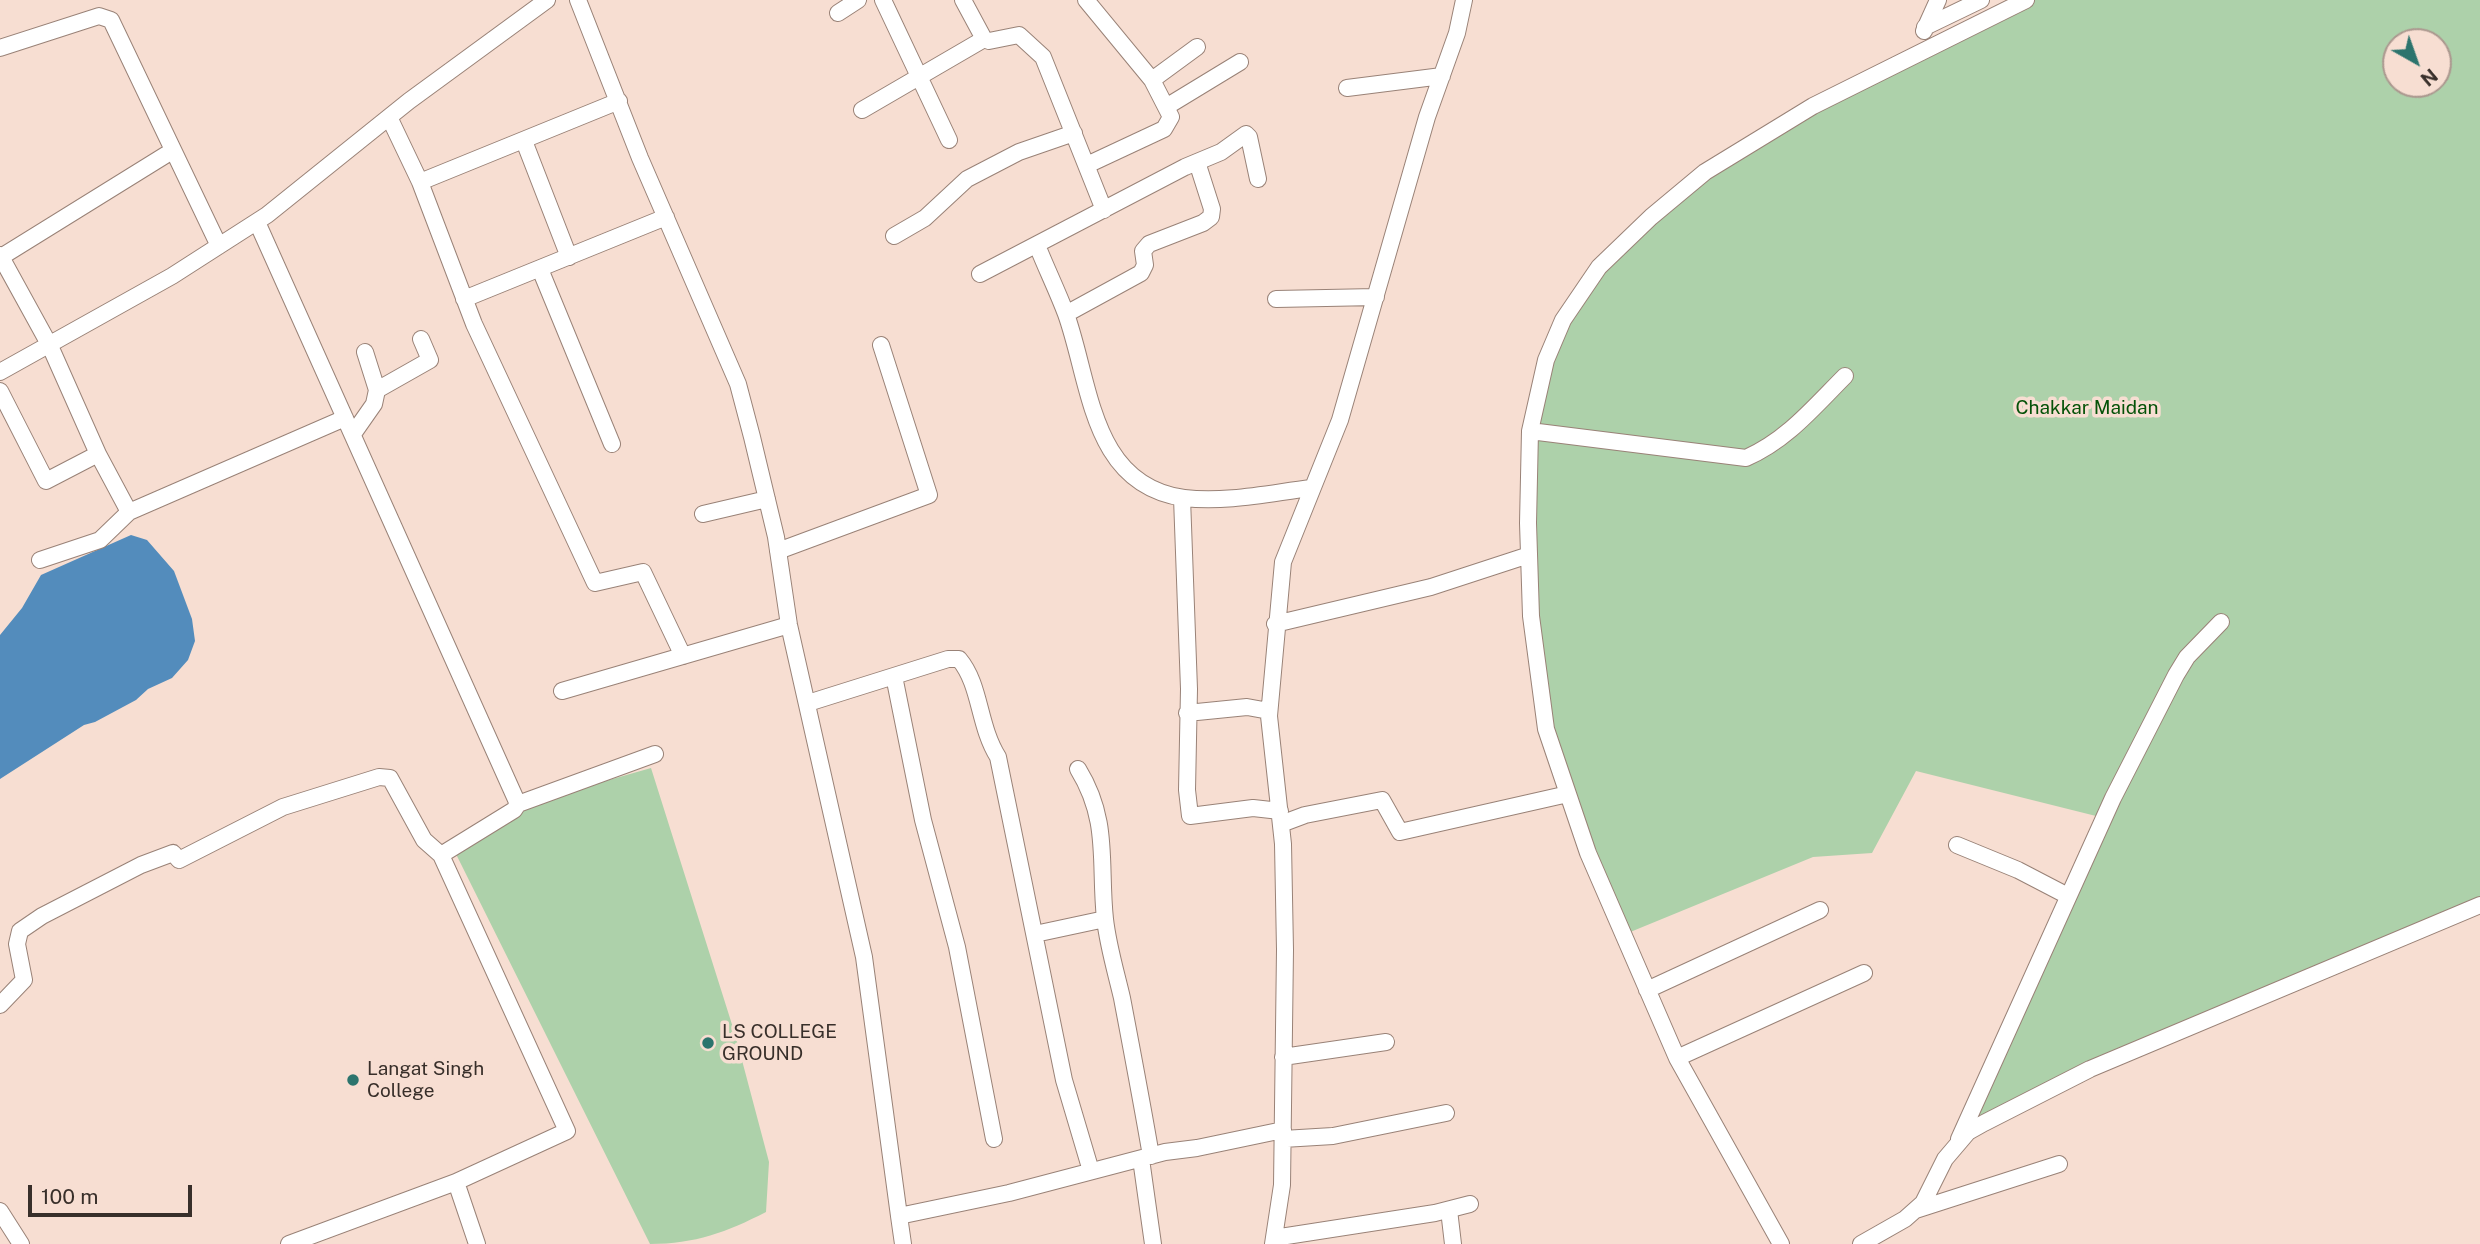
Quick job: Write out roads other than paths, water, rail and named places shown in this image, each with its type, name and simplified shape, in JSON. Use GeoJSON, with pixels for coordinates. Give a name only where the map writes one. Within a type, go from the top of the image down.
{"type":"FeatureCollection","features":[{"type":"Feature","properties":{"kind":"street"},"geometry":{"type":"LineString","coordinates":[[0,372],[50,346],[257,222],[388,117],[547,0]]}},
{"type":"Feature","properties":{"kind":"street"},"geometry":{"type":"LineString","coordinates":[[578,0],[666,217],[738,384],[767,499],[789,625],[864,957],[904,1244]]}},
{"type":"Feature","properties":{"kind":"street"},"geometry":{"type":"LineString","coordinates":[[838,13],[858,0]]}},
{"type":"Feature","properties":{"kind":"street"},"geometry":{"type":"LineString","coordinates":[[883,0],[949,140]]}},
{"type":"Feature","properties":{"kind":"street"},"geometry":{"type":"LineString","coordinates":[[963,0],[984,39],[989,41],[1019,35],[1043,57],[1104,210]]}},
{"type":"Feature","properties":{"kind":"street"},"geometry":{"type":"LineString","coordinates":[[1086,0],[1152,79],[1171,117],[1164,129],[1087,166]]}},
{"type":"Feature","properties":{"kind":"street"},"geometry":{"type":"LineString","coordinates":[[1464,0],[1340,419],[1283,562],[1275,624],[1269,711],[1280,817],[1285,950],[1282,1185],[1273,1241],[1470,1204]]}},
{"type":"Feature","properties":{"kind":"street"},"geometry":{"type":"LineString","coordinates":[[1915,53],[1938,0]]}},
{"type":"Feature","properties":{"kind":"street"},"geometry":{"type":"LineString","coordinates":[[1925,27],[1981,0]]}},
{"type":"Feature","properties":{"kind":"street"},"geometry":{"type":"LineString","coordinates":[[1781,1244],[1677,1058],[1588,853],[1546,729],[1531,616],[1530,431],[1546,360],[1563,320],[1599,267],[1651,216],[1705,172],[1813,106],[2026,0]]}},
{"type":"Feature","properties":{"kind":"street"},"geometry":{"type":"LineString","coordinates":[[0,48],[99,16],[111,20],[219,246]]}},
{"type":"Feature","properties":{"kind":"street"},"geometry":{"type":"LineString","coordinates":[[862,110],[984,39]]}},
{"type":"Feature","properties":{"kind":"street"},"geometry":{"type":"LineString","coordinates":[[1152,79],[1197,47]]}},
{"type":"Feature","properties":{"kind":"street"},"geometry":{"type":"LineString","coordinates":[[1166,107],[1240,62]]}},
{"type":"Feature","properties":{"kind":"street"},"geometry":{"type":"LineString","coordinates":[[1348,88],[1442,76]]}},
{"type":"Feature","properties":{"kind":"street"},"geometry":{"type":"LineString","coordinates":[[420,183],[619,102]]}},
{"type":"Feature","properties":{"kind":"street"},"geometry":{"type":"LineString","coordinates":[[388,117],[420,183],[464,299],[595,583],[643,572],[683,656]]}},
{"type":"Feature","properties":{"kind":"street"},"geometry":{"type":"LineString","coordinates":[[894,236],[925,218],[967,179],[1019,152],[1074,133]]}},
{"type":"Feature","properties":{"kind":"street"},"geometry":{"type":"LineString","coordinates":[[980,274],[1196,162],[1221,152],[1245,134],[1249,137],[1258,179]]}},
{"type":"Feature","properties":{"kind":"street"},"geometry":{"type":"LineString","coordinates":[[524,141],[569,257]]}},
{"type":"Feature","properties":{"kind":"street"},"geometry":{"type":"LineString","coordinates":[[129,512],[98,454],[50,346],[1,256],[172,151]]}},
{"type":"Feature","properties":{"kind":"street"},"geometry":{"type":"LineString","coordinates":[[1066,314],[1142,273],[1144,248],[1211,217],[1212,209],[1196,162]]}},
{"type":"Feature","properties":{"kind":"street"},"geometry":{"type":"LineString","coordinates":[[464,299],[666,217]]}},
{"type":"Feature","properties":{"kind":"street"},"geometry":{"type":"LineString","coordinates":[[257,222],[518,804]]}},
{"type":"Feature","properties":{"kind":"street"},"geometry":{"type":"LineString","coordinates":[[1037,245],[1066,314],[1093,412],[1116,460],[1136,481],[1182,498],[1220,499],[1311,488]]}},
{"type":"Feature","properties":{"kind":"street"},"geometry":{"type":"LineString","coordinates":[[540,269],[611,444]]}},
{"type":"Feature","properties":{"kind":"street"},"geometry":{"type":"LineString","coordinates":[[1276,299],[1376,297]]}},
{"type":"Feature","properties":{"kind":"street"},"geometry":{"type":"LineString","coordinates":[[377,390],[430,360],[421,339]]}},
{"type":"Feature","properties":{"kind":"street"},"geometry":{"type":"LineString","coordinates":[[778,551],[929,495],[881,345]]}},
{"type":"Feature","properties":{"kind":"street"},"geometry":{"type":"LineString","coordinates":[[353,434],[374,404],[377,390],[365,352]]}},
{"type":"Feature","properties":{"kind":"street"},"geometry":{"type":"LineString","coordinates":[[1530,431],[1746,458],[1769,448],[1788,434],[1845,376]]}},
{"type":"Feature","properties":{"kind":"street"},"geometry":{"type":"LineString","coordinates":[[0,391],[46,481],[98,454]]}},
{"type":"Feature","properties":{"kind":"street"},"geometry":{"type":"LineString","coordinates":[[40,560],[100,540],[129,512],[345,418]]}},
{"type":"Feature","properties":{"kind":"street"},"geometry":{"type":"LineString","coordinates":[[1182,498],[1188,624],[1190,816],[1253,808],[1280,817],[1305,815],[1382,800],[1400,832],[1568,794]]}},
{"type":"Feature","properties":{"kind":"street"},"geometry":{"type":"LineString","coordinates":[[703,514],[767,499]]}},
{"type":"Feature","properties":{"kind":"street"},"geometry":{"type":"LineString","coordinates":[[1275,624],[1431,587],[1529,555]]}},
{"type":"Feature","properties":{"kind":"street"},"geometry":{"type":"LineString","coordinates":[[1957,1144],[2068,896],[2176,674],[2187,657],[2221,622]]}},
{"type":"Feature","properties":{"kind":"street"},"geometry":{"type":"LineString","coordinates":[[562,691],[789,625]]}},
{"type":"Feature","properties":{"kind":"street"},"geometry":{"type":"LineString","coordinates":[[808,703],[948,659],[959,659],[969,671],[985,736],[998,757],[1064,1080],[1091,1171]]}},
{"type":"Feature","properties":{"kind":"street"},"geometry":{"type":"LineString","coordinates":[[894,676],[923,820],[957,947],[994,1139]]}},
{"type":"Feature","properties":{"kind":"street"},"geometry":{"type":"LineString","coordinates":[[1187,713],[1247,707],[1269,711]]}},
{"type":"Feature","properties":{"kind":"street"},"geometry":{"type":"LineString","coordinates":[[441,855],[514,810],[518,804],[655,754]]}},
{"type":"Feature","properties":{"kind":"street"},"geometry":{"type":"LineString","coordinates":[[1078,769],[1092,791],[1099,817],[1104,859],[1105,919],[1138,1076],[1153,1244]]}},
{"type":"Feature","properties":{"kind":"street"},"geometry":{"type":"LineString","coordinates":[[0,1005],[24,980],[17,944],[20,931],[141,865],[173,853],[179,860],[283,807],[379,777],[390,778],[425,840],[441,855],[567,1131],[456,1182],[289,1244]]}},
{"type":"Feature","properties":{"kind":"street"},"geometry":{"type":"LineString","coordinates":[[1957,845],[2018,870],[2068,896]]}},
{"type":"Feature","properties":{"kind":"street"},"geometry":{"type":"LineString","coordinates":[[1914,1211],[1930,1193],[1945,1159],[1957,1144],[1984,1123],[2090,1069],[2480,905]]}},
{"type":"Feature","properties":{"kind":"street"},"geometry":{"type":"LineString","coordinates":[[1647,990],[1820,910]]}},
{"type":"Feature","properties":{"kind":"street"},"geometry":{"type":"LineString","coordinates":[[1035,934],[1105,919]]}},
{"type":"Feature","properties":{"kind":"street"},"geometry":{"type":"LineString","coordinates":[[1677,1058],[1864,973]]}},
{"type":"Feature","properties":{"kind":"street"},"geometry":{"type":"LineString","coordinates":[[1283,1057],[1386,1042]]}},
{"type":"Feature","properties":{"kind":"street"},"geometry":{"type":"LineString","coordinates":[[899,1216],[1009,1194],[1146,1157],[1283,1135],[1333,1136],[1446,1113]]}},
{"type":"Feature","properties":{"kind":"street"},"geometry":{"type":"LineString","coordinates":[[1861,1244],[1914,1211],[2059,1164]]}},
{"type":"Feature","properties":{"kind":"street"},"geometry":{"type":"LineString","coordinates":[[456,1182],[477,1244]]}},
{"type":"Feature","properties":{"kind":"street"},"geometry":{"type":"LineString","coordinates":[[1449,1210],[1453,1244]]}},
{"type":"Feature","properties":{"kind":"street"},"geometry":{"type":"LineString","coordinates":[[0,1211],[21,1244]]}},
{"type":"Feature","properties":{"kind":"street"},"geometry":{"type":"LineString","coordinates":[[1349,1244],[1351,1227]]}},
{"type":"Feature","properties":{"kind":"water"},"geometry":{"type":"Polygon","coordinates":[[[131,535],[147,540],[174,571],[192,619],[195,641],[188,660],[172,678],[148,689],[136,700],[95,722],[84,725],[0,779],[0,635],[22,608],[41,575],[131,535]]]}},
{"type":"Feature","properties":{"kind":"place","name":"LS COLLEGE GROUND"},"geometry":{"type":"Point","coordinates":[708,1043]}},
{"type":"Feature","properties":{"kind":"place","name":"Langat Singh College"},"geometry":{"type":"Point","coordinates":[353,1080]}},
{"type":"Feature","properties":{"kind":"park label","name":"Chakkar Maidan"},"geometry":{"type":"Point","coordinates":[2087,408]}}]}
